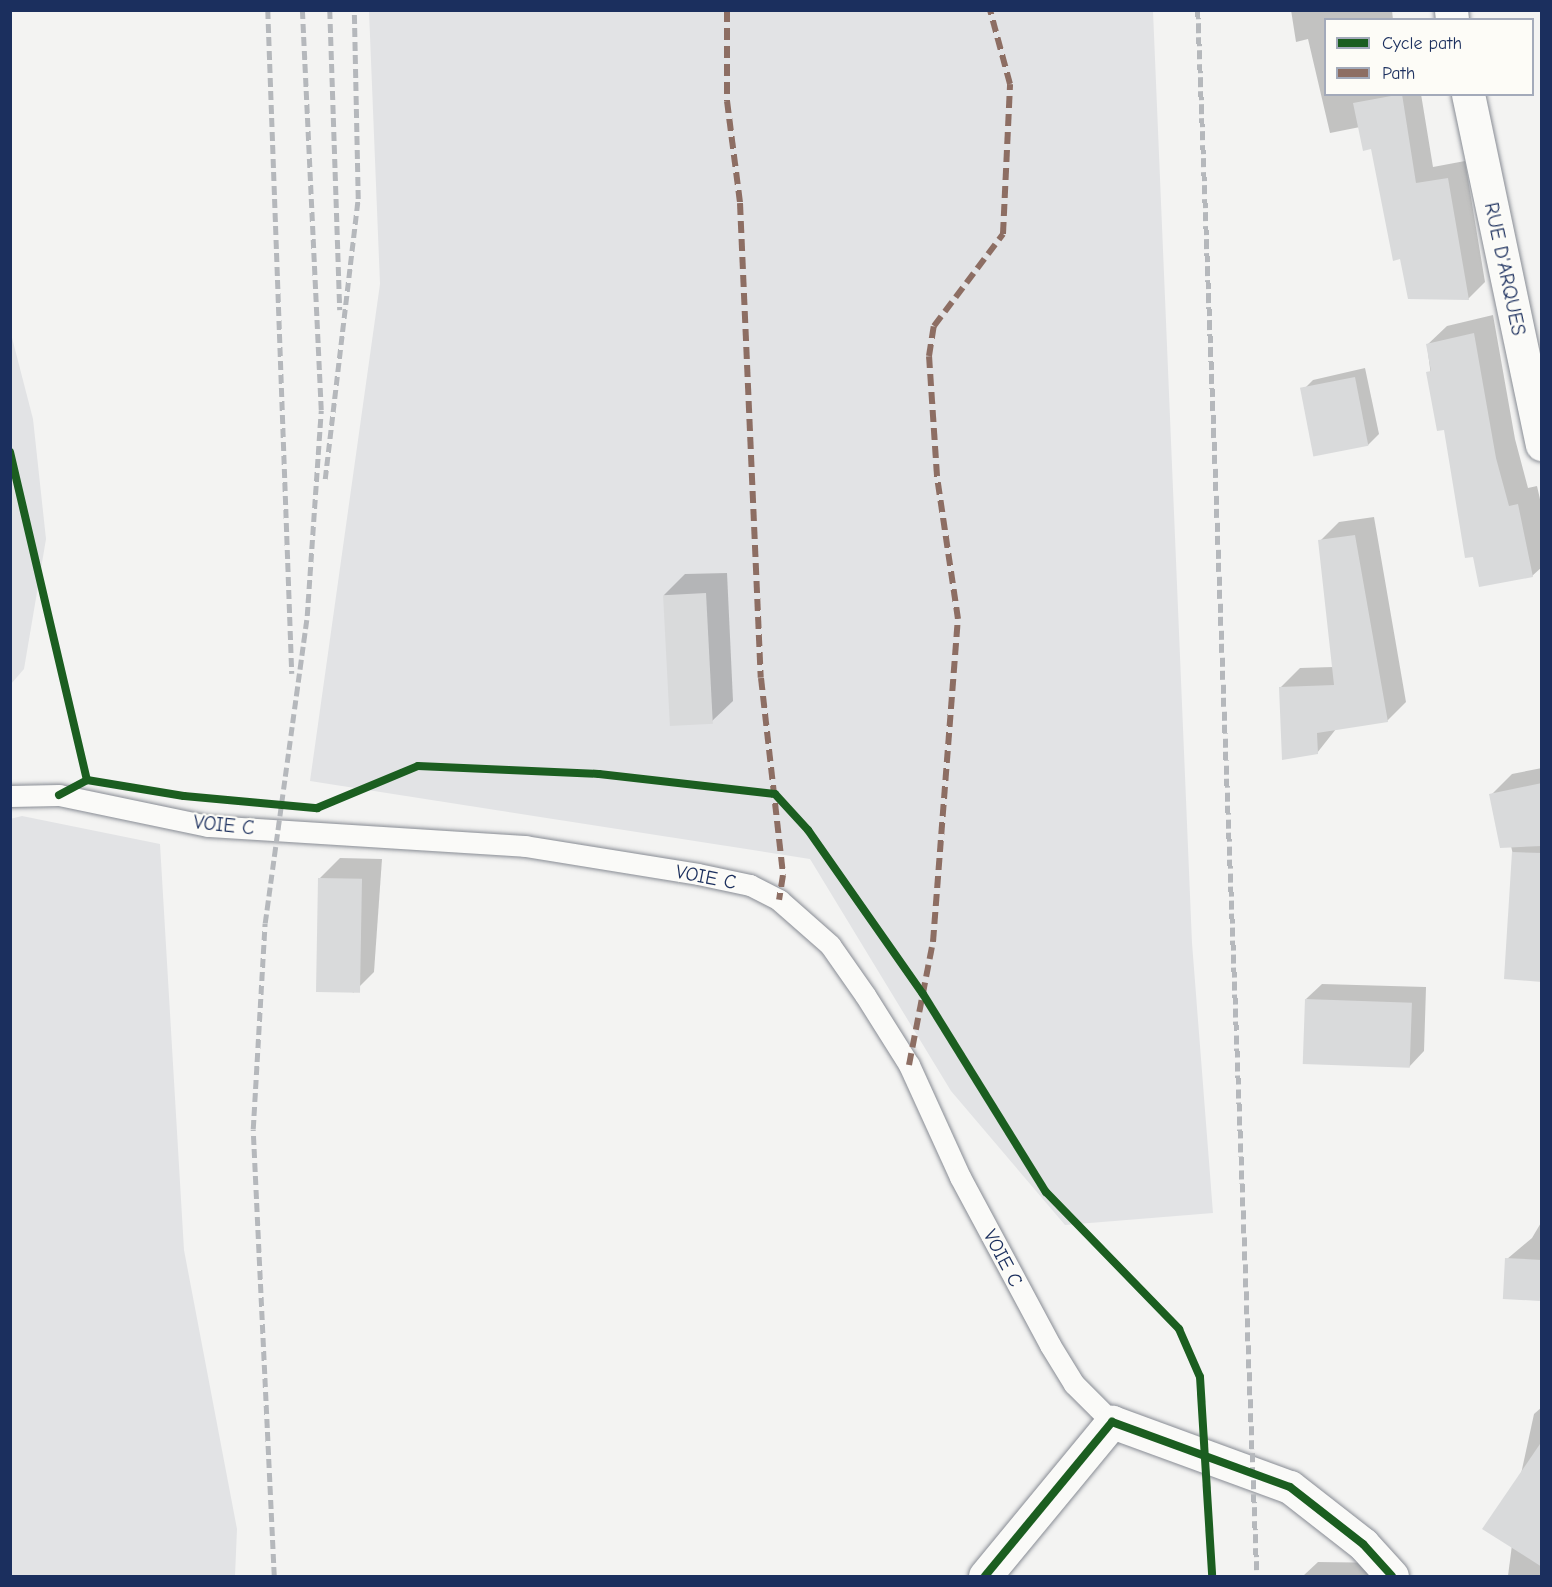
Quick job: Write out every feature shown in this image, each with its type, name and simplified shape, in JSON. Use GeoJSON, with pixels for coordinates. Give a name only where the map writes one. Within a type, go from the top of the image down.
{"type":"FeatureCollection","features":[{"type":"Feature","properties":{"kind":"street","name":"RUE D'ARQUES"},"geometry":{"type":"LineString","coordinates":[[1468,96],[1542,444]]}},
{"type":"Feature","properties":{"kind":"street"},"geometry":{"type":"LineString","coordinates":[[985,1576],[1113,1422],[1290,1487],[1363,1544],[1392,1576]]}},
{"type":"Feature","properties":{"kind":"lane","name":"VOIE C"},"geometry":{"type":"LineString","coordinates":[[10,796],[59,795],[208,826],[525,846],[698,874],[750,885],[779,900],[831,945],[865,995],[909,1065],[960,1177],[1050,1345],[1074,1384],[1113,1422]]}},
{"type":"Feature","properties":{"kind":"shaded area"},"geometry":{"type":"Polygon","coordinates":[[[369,11],[1153,11],[1192,943],[1213,1213],[1065,1225],[951,1091],[810,859],[310,781],[380,284],[369,11]]]}},
{"type":"Feature","properties":{"kind":"shaded area"},"geometry":{"type":"Polygon","coordinates":[[[10,330],[33,419],[46,539],[24,669],[11,684],[10,330]]]}},
{"type":"Feature","properties":{"kind":"shaded area"},"geometry":{"type":"Polygon","coordinates":[[[22,816],[160,844],[184,1250],[237,1529],[235,1576],[11,1576],[10,819],[22,816]]]}},
{"type":"Feature","properties":{"kind":"building"},"geometry":{"type":"Polygon","coordinates":[[[1402,96],[1416,183],[1448,178],[1469,300],[1408,299],[1400,259],[1393,261],[1371,149],[1363,151],[1353,103],[1402,96]]]}},
{"type":"Feature","properties":{"kind":"building"},"geometry":{"type":"Polygon","coordinates":[[[1474,333],[1496,458],[1509,506],[1518,504],[1533,577],[1479,587],[1473,557],[1465,558],[1444,430],[1437,431],[1426,372],[1431,371],[1426,344],[1474,333]]]}},
{"type":"Feature","properties":{"kind":"building"},"geometry":{"type":"Polygon","coordinates":[[[1355,377],[1368,446],[1313,456],[1300,388],[1355,377]]]}},
{"type":"Feature","properties":{"kind":"building"},"geometry":{"type":"Polygon","coordinates":[[[1355,535],[1388,722],[1317,733],[1318,754],[1282,760],[1279,687],[1334,685],[1318,540],[1355,535]]]}},
{"type":"Feature","properties":{"kind":"building"},"geometry":{"type":"Polygon","coordinates":[[[706,593],[713,724],[670,726],[663,595],[706,593]]]}},
{"type":"Feature","properties":{"kind":"building"},"geometry":{"type":"Polygon","coordinates":[[[1542,783],[1542,846],[1500,848],[1489,794],[1542,783]]]}},
{"type":"Feature","properties":{"kind":"building"},"geometry":{"type":"Polygon","coordinates":[[[1512,852],[1542,853],[1542,982],[1504,979],[1512,852]]]}},
{"type":"Feature","properties":{"kind":"building"},"geometry":{"type":"Polygon","coordinates":[[[318,878],[362,879],[360,993],[316,992],[318,878]]]}},
{"type":"Feature","properties":{"kind":"building"},"geometry":{"type":"Polygon","coordinates":[[[1305,999],[1412,1003],[1410,1068],[1303,1064],[1305,999]]]}},
{"type":"Feature","properties":{"kind":"building"},"geometry":{"type":"Polygon","coordinates":[[[1505,1258],[1542,1260],[1540,1301],[1503,1299],[1505,1258]]]}},
{"type":"Feature","properties":{"kind":"building"},"geometry":{"type":"Polygon","coordinates":[[[1542,1441],[1542,1567],[1482,1529],[1542,1441]]]}},
{"type":"Feature","properties":{"kind":"railway"},"geometry":{"type":"LineString","coordinates":[[268,10],[292,674]]}},
{"type":"Feature","properties":{"kind":"railway"},"geometry":{"type":"LineString","coordinates":[[274,1576],[253,1129],[265,923],[307,616],[321,410],[302,10]]}},
{"type":"Feature","properties":{"kind":"railway"},"geometry":{"type":"LineString","coordinates":[[330,10],[340,310]]}},
{"type":"Feature","properties":{"kind":"railway"},"geometry":{"type":"LineString","coordinates":[[325,479],[358,199],[354,10]]}},
{"type":"Feature","properties":{"kind":"railway"},"geometry":{"type":"LineString","coordinates":[[1198,10],[1257,1576]]}},
{"type":"Feature","properties":{"kind":"marked path"},"geometry":{"type":"LineString","coordinates":[[727,10],[727,101],[740,203],[761,678],[783,875],[779,900]]}},
{"type":"Feature","properties":{"kind":"marked path"},"geometry":{"type":"LineString","coordinates":[[909,1065],[933,942],[958,619],[937,476],[929,356],[934,326],[1003,234],[1010,84],[990,10]]}},
{"type":"Feature","properties":{"kind":"cycle path"},"geometry":{"type":"LineString","coordinates":[[10,452],[87,780]]}},
{"type":"Feature","properties":{"kind":"cycle path"},"geometry":{"type":"LineString","coordinates":[[59,795],[87,780],[184,796],[317,808],[418,766],[599,774],[775,794],[808,830],[923,994],[1046,1192],[1179,1329],[1200,1377],[1212,1576]]}},
{"type":"Feature","properties":{"kind":"cycle path"},"geometry":{"type":"LineString","coordinates":[[985,1576],[1112,1422],[1290,1487],[1363,1544],[1392,1576]]}}]}
